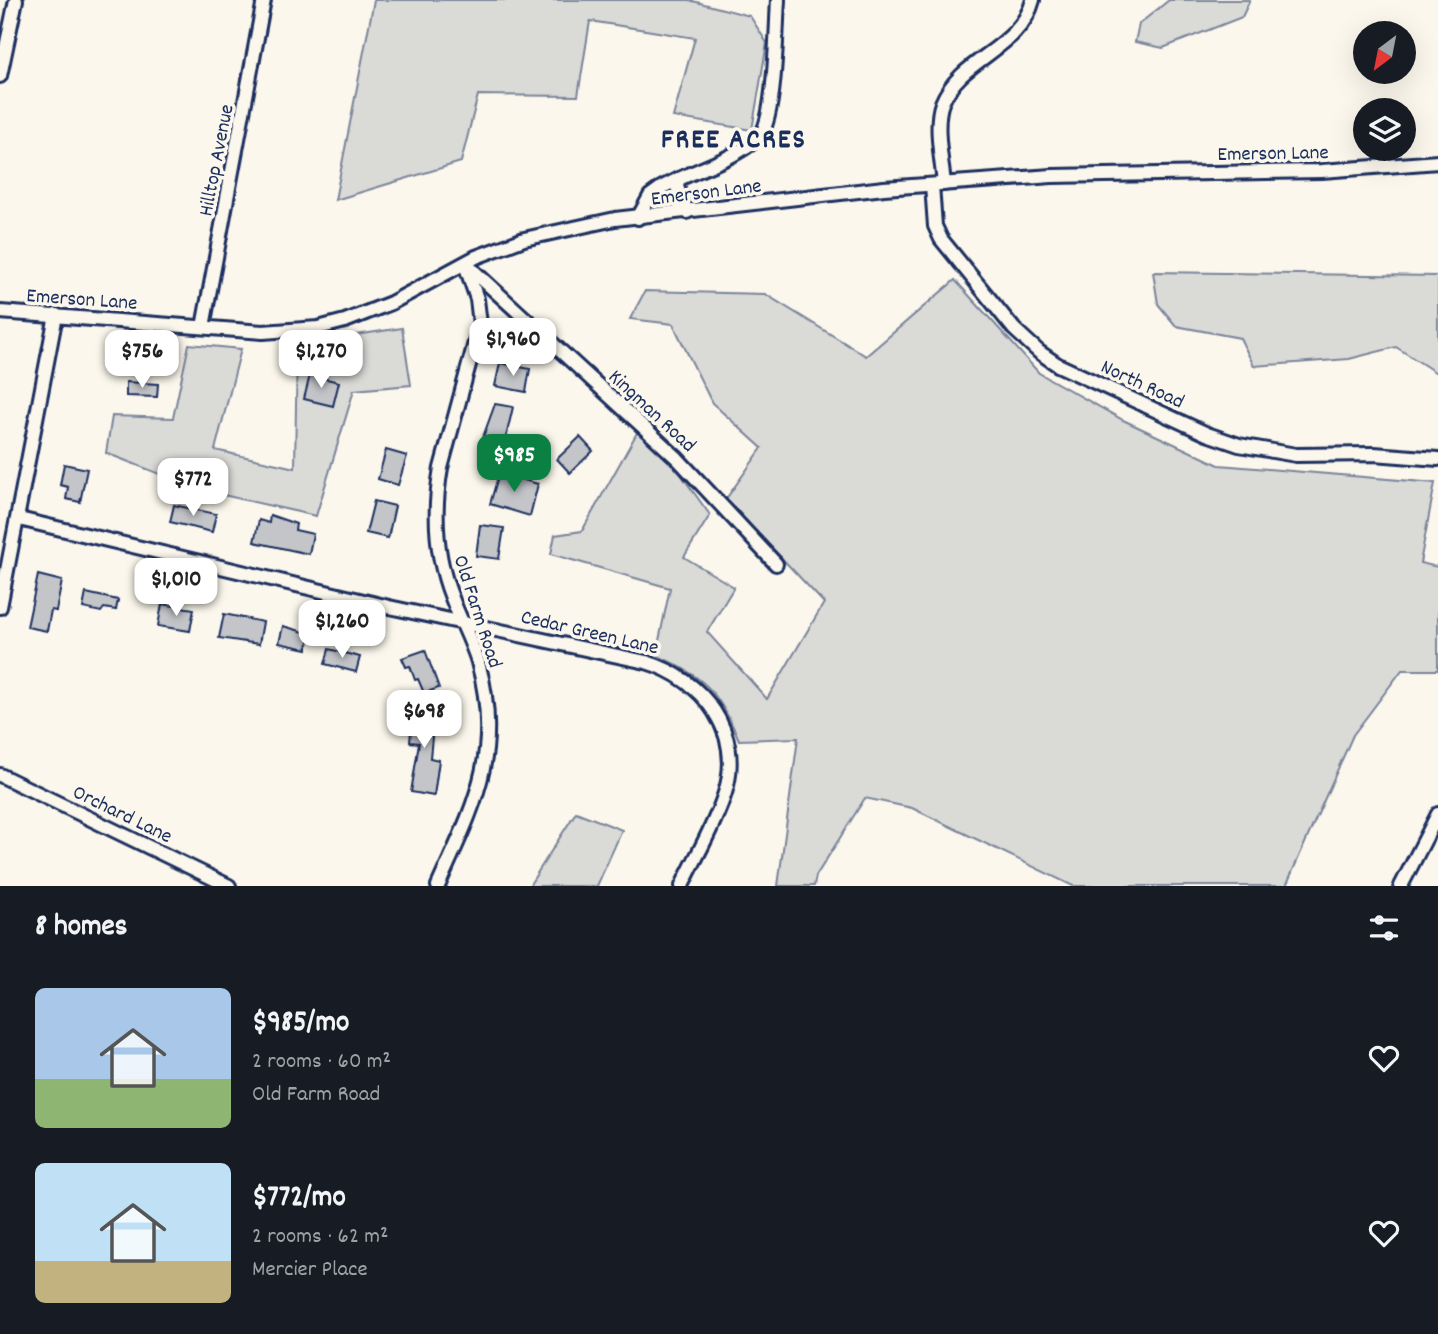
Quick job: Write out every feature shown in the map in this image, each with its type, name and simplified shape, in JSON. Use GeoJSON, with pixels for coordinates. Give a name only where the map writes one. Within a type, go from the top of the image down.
{"type":"FeatureCollection","features":[{"type":"Feature","properties":{"kind":"street"},"geometry":{"type":"LineString","coordinates":[[0,76],[16,0]]}},
{"type":"Feature","properties":{"kind":"street","name":"Hilltop Avenue"},"geometry":{"type":"LineString","coordinates":[[203,327],[264,0]]}},
{"type":"Feature","properties":{"kind":"street"},"geometry":{"type":"LineString","coordinates":[[638,218],[650,196],[661,188],[714,164],[760,136],[770,110],[778,0]]}},
{"type":"Feature","properties":{"kind":"street","name":"North Road"},"geometry":{"type":"LineString","coordinates":[[1032,0],[1022,27],[966,70],[942,104],[935,226],[941,239],[1014,329],[1058,365],[1208,434],[1239,445],[1296,455],[1374,454],[1438,459]]}},
{"type":"Feature","properties":{"kind":"street","name":"Emerson Lane"},"geometry":{"type":"LineString","coordinates":[[0,312],[56,314],[263,332],[331,324],[371,312],[465,264],[524,239],[574,226],[938,184],[1052,176],[1322,171],[1438,162]]}},
{"type":"Feature","properties":{"kind":"street"},"geometry":{"type":"LineString","coordinates":[[678,179],[677,187],[687,212]]}},
{"type":"Feature","properties":{"kind":"street","name":"Kingman Road"},"geometry":{"type":"LineString","coordinates":[[465,264],[677,458],[776,564]]}},
{"type":"Feature","properties":{"kind":"street","name":"Old Farm Road"},"geometry":{"type":"LineString","coordinates":[[438,886],[479,796],[487,743],[484,689],[463,623],[445,580],[436,513],[441,468],[480,324],[477,299],[465,264]]}},
{"type":"Feature","properties":{"kind":"street"},"geometry":{"type":"LineString","coordinates":[[0,607],[19,519],[56,314]]}},
{"type":"Feature","properties":{"kind":"street","name":"Cedar Green Lane"},"geometry":{"type":"LineString","coordinates":[[19,519],[664,667],[692,684],[707,699],[726,737],[728,780],[722,801],[682,886]]}},
{"type":"Feature","properties":{"kind":"street","name":"Orchard Lane"},"geometry":{"type":"LineString","coordinates":[[0,775],[229,886]]}},
{"type":"Feature","properties":{"kind":"street"},"geometry":{"type":"LineString","coordinates":[[1401,886],[1438,814]]}},
{"type":"Feature","properties":{"kind":"shaded area"},"geometry":{"type":"Polygon","coordinates":[[[374,0],[689,0],[750,16],[767,43],[752,130],[673,117],[695,38],[590,21],[578,96],[478,95],[461,162],[335,200],[374,0]]]}},
{"type":"Feature","properties":{"kind":"shaded area"},"geometry":{"type":"Polygon","coordinates":[[[1169,0],[1250,0],[1242,17],[1163,48],[1135,42],[1139,24],[1169,0]]]}},
{"type":"Feature","properties":{"kind":"shaded area"},"geometry":{"type":"Polygon","coordinates":[[[1153,272],[1438,276],[1438,374],[1396,347],[1349,359],[1254,366],[1240,338],[1176,326],[1158,304],[1153,272]]]}},
{"type":"Feature","properties":{"kind":"shaded area"},"geometry":{"type":"Polygon","coordinates":[[[955,280],[1039,373],[1123,420],[1219,465],[1435,483],[1420,563],[1438,567],[1438,670],[1402,670],[1353,735],[1286,886],[1073,886],[912,808],[865,798],[816,876],[814,886],[778,886],[798,738],[739,740],[724,709],[708,687],[698,678],[656,655],[670,588],[551,554],[555,535],[582,531],[643,422],[710,515],[684,557],[734,587],[707,632],[767,699],[824,603],[726,499],[762,448],[712,403],[673,324],[630,319],[645,291],[765,294],[866,356],[955,280]]]}},
{"type":"Feature","properties":{"kind":"shaded area"},"geometry":{"type":"Polygon","coordinates":[[[402,328],[411,385],[354,390],[316,516],[201,490],[106,453],[112,416],[173,418],[189,344],[241,349],[215,450],[295,468],[297,344],[402,328]]]}},
{"type":"Feature","properties":{"kind":"shaded area"},"geometry":{"type":"Polygon","coordinates":[[[576,812],[622,830],[597,886],[529,886],[576,812]]]}},
{"type":"Feature","properties":{"kind":"building"},"geometry":{"type":"Polygon","coordinates":[[[500,363],[530,369],[526,392],[495,386],[500,363]]]}},
{"type":"Feature","properties":{"kind":"building"},"geometry":{"type":"Polygon","coordinates":[[[310,375],[339,382],[333,406],[304,399],[310,375]]]}},
{"type":"Feature","properties":{"kind":"building"},"geometry":{"type":"Polygon","coordinates":[[[126,382],[158,384],[157,397],[126,396],[126,382]]]}},
{"type":"Feature","properties":{"kind":"building"},"geometry":{"type":"Polygon","coordinates":[[[495,404],[513,407],[505,441],[483,437],[495,404]]]}},
{"type":"Feature","properties":{"kind":"building"},"geometry":{"type":"Polygon","coordinates":[[[580,437],[593,451],[570,473],[557,459],[580,437]]]}},
{"type":"Feature","properties":{"kind":"building"},"geometry":{"type":"Polygon","coordinates":[[[386,450],[407,456],[398,485],[378,479],[386,450]]]}},
{"type":"Feature","properties":{"kind":"building"},"geometry":{"type":"Polygon","coordinates":[[[64,464],[87,469],[80,502],[66,499],[68,487],[60,485],[64,464]]]}},
{"type":"Feature","properties":{"kind":"building"},"geometry":{"type":"Polygon","coordinates":[[[499,473],[538,484],[530,516],[490,504],[499,473]]]}},
{"type":"Feature","properties":{"kind":"building"},"geometry":{"type":"Polygon","coordinates":[[[374,501],[395,506],[388,538],[366,533],[374,501]]]}},
{"type":"Feature","properties":{"kind":"building"},"geometry":{"type":"Polygon","coordinates":[[[174,505],[216,514],[212,532],[170,522],[174,505]]]}},
{"type":"Feature","properties":{"kind":"building"},"geometry":{"type":"Polygon","coordinates":[[[270,515],[296,524],[295,530],[313,534],[309,554],[254,542],[259,520],[269,523],[270,515]]]}},
{"type":"Feature","properties":{"kind":"building"},"geometry":{"type":"Polygon","coordinates":[[[480,525],[504,528],[499,559],[476,556],[480,525]]]}},
{"type":"Feature","properties":{"kind":"building"},"geometry":{"type":"Polygon","coordinates":[[[38,575],[62,581],[56,611],[51,610],[47,631],[27,627],[38,575]]]}},
{"type":"Feature","properties":{"kind":"building"},"geometry":{"type":"Polygon","coordinates":[[[86,593],[118,600],[116,610],[104,608],[101,612],[83,608],[86,593]]]}},
{"type":"Feature","properties":{"kind":"building"},"geometry":{"type":"Polygon","coordinates":[[[162,604],[194,609],[190,631],[158,626],[162,604]]]}},
{"type":"Feature","properties":{"kind":"building"},"geometry":{"type":"Polygon","coordinates":[[[224,614],[263,622],[259,644],[219,638],[224,614]]]}},
{"type":"Feature","properties":{"kind":"building"},"geometry":{"type":"Polygon","coordinates":[[[283,626],[311,634],[307,649],[279,643],[283,626]]]}},
{"type":"Feature","properties":{"kind":"building"},"geometry":{"type":"Polygon","coordinates":[[[329,649],[360,657],[356,672],[325,664],[329,649]]]}},
{"type":"Feature","properties":{"kind":"building"},"geometry":{"type":"Polygon","coordinates":[[[425,650],[439,688],[424,693],[410,666],[406,667],[402,658],[425,650]]]}},
{"type":"Feature","properties":{"kind":"building"},"geometry":{"type":"Polygon","coordinates":[[[413,704],[435,706],[430,758],[439,760],[434,796],[411,792],[419,743],[410,742],[413,704]]]}},
{"type":"Feature","properties":{"kind":"district","name":"FREE ACRES"},"geometry":{"type":"Point","coordinates":[734,137]}}]}
